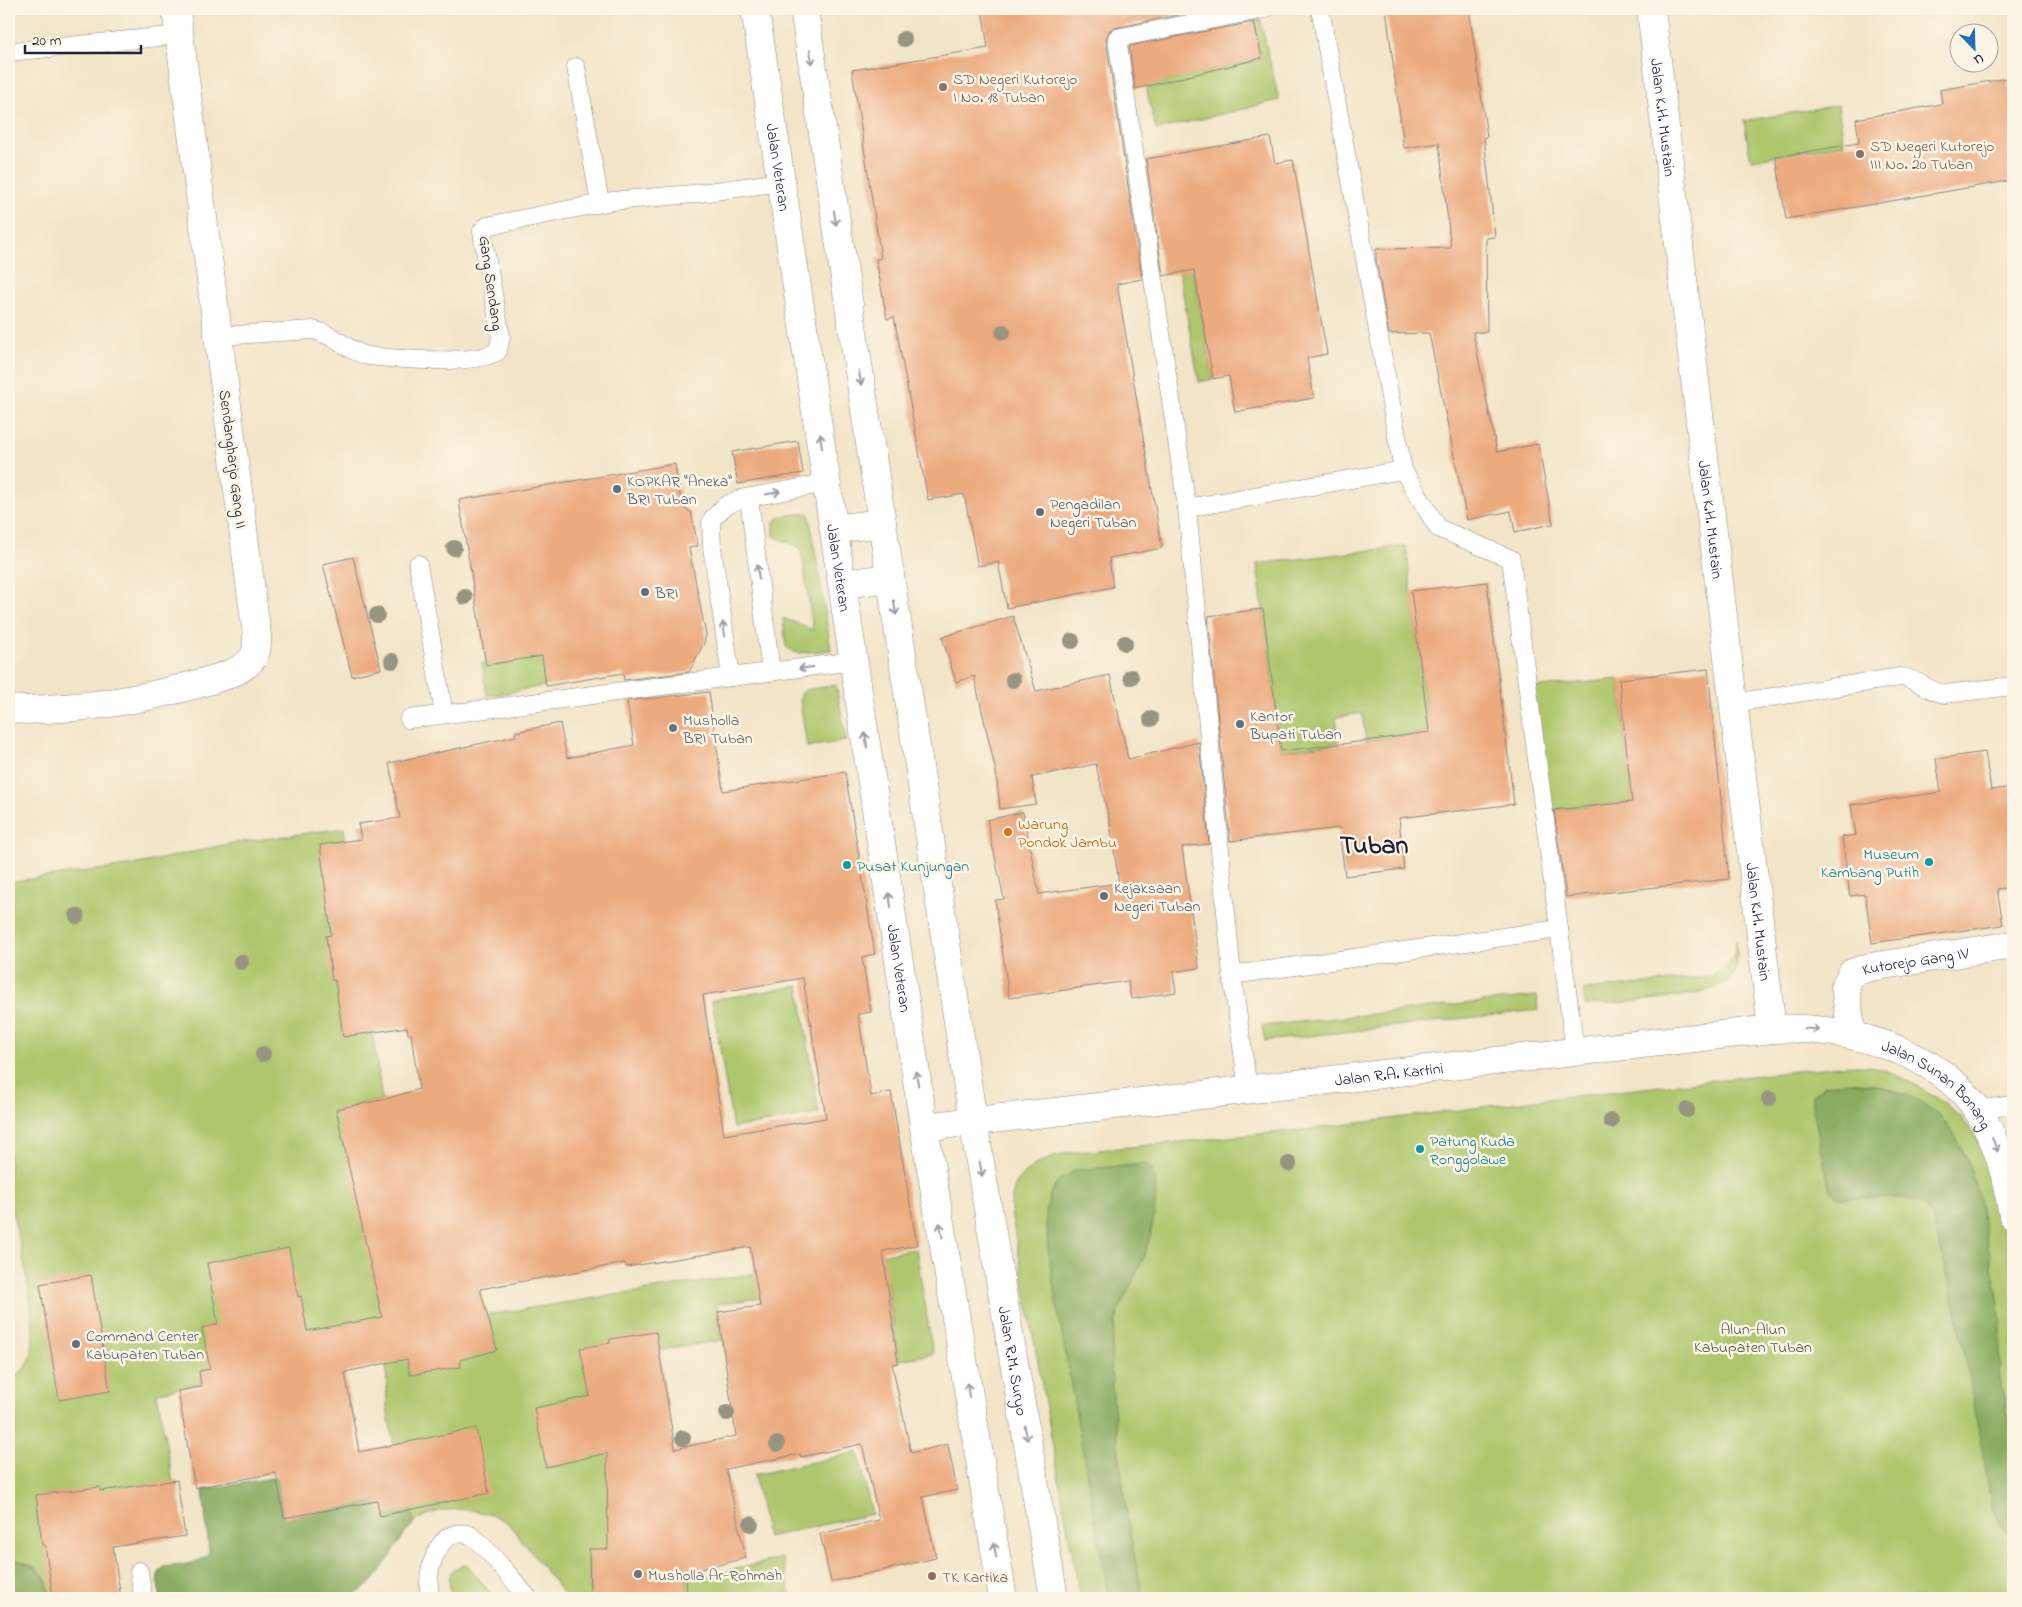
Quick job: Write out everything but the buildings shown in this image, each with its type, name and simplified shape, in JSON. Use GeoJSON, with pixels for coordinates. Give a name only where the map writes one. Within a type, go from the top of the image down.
{"type":"FeatureCollection","features":[{"type":"Feature","properties":{"kind":"street","name":"Sendangharjo Gang II"},"geometry":{"type":"LineString","coordinates":[[9,709],[36,710],[94,706],[138,699],[205,682],[237,670],[245,666],[254,655],[256,639],[254,614],[176,9]]}},
{"type":"Feature","properties":{"kind":"street","name":"Jalan Veteran"},"geometry":{"type":"LineString","coordinates":[[756,9],[924,1126]]}},
{"type":"Feature","properties":{"kind":"street"},"geometry":{"type":"LineString","coordinates":[[804,9],[973,1121]]}},
{"type":"Feature","properties":{"kind":"street","name":"Jalan K.H. Mustain"},"geometry":{"type":"LineString","coordinates":[[1651,9],[1772,1029]]}},
{"type":"Feature","properties":{"kind":"street"},"geometry":{"type":"LineString","coordinates":[[834,529],[882,523]]}},
{"type":"Feature","properties":{"kind":"street"},"geometry":{"type":"LineString","coordinates":[[843,584],[890,578]]}},
{"type":"Feature","properties":{"kind":"street","name":"Kutorejo Gang IV"},"geometry":{"type":"LineString","coordinates":[[1852,1035],[1845,986],[1852,973],[1864,968],[2013,945]]}},
{"type":"Feature","properties":{"kind":"street","name":"Jalan R.A. Kartini"},"geometry":{"type":"LineString","coordinates":[[924,1126],[1772,1029],[1804,1028],[1852,1035]]}},
{"type":"Feature","properties":{"kind":"street","name":"Jalan Sunan Bonang"},"geometry":{"type":"LineString","coordinates":[[1852,1035],[1900,1051],[1926,1065],[1947,1079],[1978,1110],[2002,1162],[2013,1216]]}},
{"type":"Feature","properties":{"kind":"street","name":"Jalan R.M. Suryo"},"geometry":{"type":"LineString","coordinates":[[973,1121],[1054,1598]]}},
{"type":"Feature","properties":{"kind":"street"},"geometry":{"type":"LineString","coordinates":[[924,1126],[1002,1598]]}},
{"type":"Feature","properties":{"kind":"lane"},"geometry":{"type":"LineString","coordinates":[[1248,1090],[1232,975],[1187,508],[1117,38],[1265,9]]}},
{"type":"Feature","properties":{"kind":"lane"},"geometry":{"type":"LineString","coordinates":[[1320,9],[1403,470],[1438,528],[1511,559],[1575,1052]]}},
{"type":"Feature","properties":{"kind":"lane"},"geometry":{"type":"LineString","coordinates":[[9,52],[179,35]]}},
{"type":"Feature","properties":{"kind":"lane"},"geometry":{"type":"LineString","coordinates":[[576,67],[600,203]]}},
{"type":"Feature","properties":{"kind":"lane","name":"Gang Sendang"},"geometry":{"type":"LineString","coordinates":[[218,336],[313,330],[325,333],[357,353],[368,356],[454,360],[486,357],[498,351],[500,337],[483,240],[484,228],[499,223],[600,203],[781,182]]}},
{"type":"Feature","properties":{"kind":"lane"},"geometry":{"type":"LineString","coordinates":[[1187,508],[1403,470]]}},
{"type":"Feature","properties":{"kind":"lane"},"geometry":{"type":"LineString","coordinates":[[731,677],[712,547],[711,522],[715,514],[725,506],[748,498],[827,483]]}},
{"type":"Feature","properties":{"kind":"lane"},"geometry":{"type":"LineString","coordinates":[[748,498],[771,672]]}},
{"type":"Feature","properties":{"kind":"lane"},"geometry":{"type":"LineString","coordinates":[[418,564],[444,714]]}},
{"type":"Feature","properties":{"kind":"lane"},"geometry":{"type":"LineString","coordinates":[[409,719],[854,662]]}},
{"type":"Feature","properties":{"kind":"lane"},"geometry":{"type":"LineString","coordinates":[[1733,703],[1900,677],[1907,678],[1934,691],[1945,694],[2013,686]]}},
{"type":"Feature","properties":{"kind":"lane"},"geometry":{"type":"LineString","coordinates":[[1232,975],[1559,929]]}},
{"type":"Feature","properties":{"kind":"lane"},"geometry":{"type":"LineString","coordinates":[[1978,1110],[2013,1105]]}},
{"type":"Feature","properties":{"kind":"lane"},"geometry":{"type":"LineString","coordinates":[[430,1598],[428,1579],[432,1560],[445,1540],[461,1533],[471,1536],[481,1544],[528,1598]]}},
{"type":"Feature","properties":{"kind":"lane"},"geometry":{"type":"LineString","coordinates":[[139,1570],[143,1598]]}},
{"type":"Feature","properties":{"kind":"green space"},"geometry":{"type":"Polygon","coordinates":[[[1260,19],[1279,100],[1156,130],[1137,49],[1162,82],[1262,58],[1253,21],[1260,19]]]}},
{"type":"Feature","properties":{"kind":"green space"},"geometry":{"type":"Polygon","coordinates":[[[1838,105],[1844,144],[1751,160],[1744,121],[1838,105]]]}},
{"type":"Feature","properties":{"kind":"green space"},"geometry":{"type":"Polygon","coordinates":[[[1178,181],[1213,379],[1199,382],[1163,183],[1178,181]]]}},
{"type":"Feature","properties":{"kind":"green space"},"geometry":{"type":"Polygon","coordinates":[[[809,513],[831,650],[798,653],[793,652],[786,646],[783,618],[813,630],[801,548],[774,536],[774,522],[781,516],[809,513]]]}},
{"type":"Feature","properties":{"kind":"green space"},"geometry":{"type":"Polygon","coordinates":[[[1406,546],[1429,732],[1366,741],[1362,713],[1336,717],[1339,743],[1281,751],[1257,564],[1406,546]]]}},
{"type":"Feature","properties":{"kind":"green space"},"geometry":{"type":"Polygon","coordinates":[[[543,652],[549,685],[487,696],[482,663],[543,652]]]}},
{"type":"Feature","properties":{"kind":"green space"},"geometry":{"type":"Polygon","coordinates":[[[1619,679],[1632,802],[1544,811],[1531,688],[1619,679]]]}},
{"type":"Feature","properties":{"kind":"green space"},"geometry":{"type":"Polygon","coordinates":[[[836,685],[846,741],[807,747],[800,700],[801,694],[806,690],[836,685]]]}},
{"type":"Feature","properties":{"kind":"green space"},"geometry":{"type":"Polygon","coordinates":[[[344,828],[382,1100],[337,1109],[446,1321],[916,1249],[933,1354],[899,1360],[887,1280],[717,1304],[722,1340],[662,1350],[608,1363],[693,1555],[695,1579],[782,1558],[791,1598],[687,1598],[686,1547],[589,1549],[590,1598],[567,1598],[508,1523],[498,1518],[474,1511],[448,1510],[435,1512],[414,1523],[396,1456],[387,1408],[386,1334],[276,1365],[157,1393],[182,1535],[109,1547],[117,1598],[50,1598],[46,1581],[38,1570],[9,1558],[9,1381],[24,1369],[29,1362],[33,1344],[33,1325],[27,1281],[9,1200],[9,882],[134,865],[228,844],[344,828]]]}},
{"type":"Feature","properties":{"kind":"green space"},"geometry":{"type":"Polygon","coordinates":[[[1736,941],[1737,960],[1734,974],[1721,985],[1705,991],[1662,999],[1585,1005],[1584,990],[1714,975],[1720,972],[1732,959],[1736,941]]]}},
{"type":"Feature","properties":{"kind":"green space"},"geometry":{"type":"Polygon","coordinates":[[[799,986],[819,1114],[733,1128],[712,1000],[799,986]]]}},
{"type":"Feature","properties":{"kind":"green space"},"geometry":{"type":"Polygon","coordinates":[[[1537,996],[1538,1010],[1265,1041],[1262,1026],[1537,996]]]}},
{"type":"Feature","properties":{"kind":"green space","name":"Alun-Alun Kabupaten Tuban"},"geometry":{"type":"Polygon","coordinates":[[[1849,1065],[1875,1067],[1892,1073],[1937,1097],[1961,1117],[1979,1141],[1988,1160],[2013,1281],[2013,1598],[1080,1598],[1011,1211],[1015,1187],[1027,1171],[1046,1160],[1069,1153],[1311,1129],[1537,1100],[1849,1065]]]}},
{"type":"Feature","properties":{"kind":"green space"},"geometry":{"type":"Polygon","coordinates":[[[1850,1082],[1886,1088],[1914,1098],[1936,1114],[1953,1133],[1965,1156],[1975,1183],[1999,1308],[2001,1329],[2000,1378],[2013,1445],[2013,1529],[2005,1529],[2000,1526],[1993,1511],[1964,1348],[1947,1272],[1931,1214],[1923,1204],[1914,1200],[1900,1198],[1843,1198],[1836,1196],[1830,1190],[1812,1105],[1812,1096],[1825,1085],[1850,1082]]]}},
{"type":"Feature","properties":{"kind":"green space"},"geometry":{"type":"Polygon","coordinates":[[[1144,1164],[1150,1166],[1154,1174],[1156,1186],[1152,1227],[1139,1268],[1122,1302],[1117,1317],[1111,1364],[1125,1503],[1144,1598],[1109,1598],[1053,1284],[1046,1213],[1050,1194],[1058,1181],[1076,1170],[1144,1164]]]}},
{"type":"Feature","properties":{"kind":"green space"},"geometry":{"type":"Polygon","coordinates":[[[858,1452],[872,1514],[767,1537],[754,1475],[858,1452]]]}},
{"type":"Feature","properties":{"kind":"green space"},"geometry":{"type":"Polygon","coordinates":[[[396,1456],[414,1523],[375,1578],[355,1594],[343,1598],[161,1598],[158,1578],[163,1567],[195,1562],[209,1552],[203,1490],[396,1456]]]}},
{"type":"Feature","properties":{"kind":"green space"},"geometry":{"type":"Polygon","coordinates":[[[9,1558],[38,1570],[46,1581],[50,1598],[9,1598],[9,1558]]]}},
{"type":"Feature","properties":{"kind":"green space"},"geometry":{"type":"Polygon","coordinates":[[[466,1565],[494,1598],[452,1598],[449,1581],[451,1573],[454,1569],[466,1565]]]}},
{"type":"Feature","properties":{"kind":"place","name":"SD Negeri Kutorejo I No. 18 Tuban"},"geometry":{"type":"Point","coordinates":[943,87]}},
{"type":"Feature","properties":{"kind":"place","name":"SD Negeri Kutorejo III No. 20 Tuban"},"geometry":{"type":"Point","coordinates":[1860,154]}},
{"type":"Feature","properties":{"kind":"place","name":"KOPKAR \"Aneka\" BRI Tuban"},"geometry":{"type":"Point","coordinates":[617,489]}},
{"type":"Feature","properties":{"kind":"place","name":"Pengadilan Negeri Tuban"},"geometry":{"type":"Point","coordinates":[1040,512]}},
{"type":"Feature","properties":{"kind":"place","name":"BRI"},"geometry":{"type":"Point","coordinates":[645,592]}},
{"type":"Feature","properties":{"kind":"place","name":"Kantor Bupati Tuban"},"geometry":{"type":"Point","coordinates":[1240,724]}},
{"type":"Feature","properties":{"kind":"place","name":"Musholla BRI Tuban"},"geometry":{"type":"Point","coordinates":[673,728]}},
{"type":"Feature","properties":{"kind":"place","name":"Warung Pondok Jambu"},"geometry":{"type":"Point","coordinates":[1008,832]}},
{"type":"Feature","properties":{"kind":"place","name":"Museum Kambang Putih"},"geometry":{"type":"Point","coordinates":[1929,862]}},
{"type":"Feature","properties":{"kind":"place","name":"Pusat Kunjungan"},"geometry":{"type":"Point","coordinates":[847,865]}},
{"type":"Feature","properties":{"kind":"place","name":"Kejaksaan Negeri Tuban"},"geometry":{"type":"Point","coordinates":[1104,896]}},
{"type":"Feature","properties":{"kind":"place","name":"Patung Kuda Ronggolawe"},"geometry":{"type":"Point","coordinates":[1420,1149]}},
{"type":"Feature","properties":{"kind":"place","name":"Command Center Kabupaten Tuban"},"geometry":{"type":"Point","coordinates":[76,1344]}},
{"type":"Feature","properties":{"kind":"place","name":"Musholla Ar-Rohmah"},"geometry":{"type":"Point","coordinates":[638,1574]}},
{"type":"Feature","properties":{"kind":"place","name":"TK Kartika"},"geometry":{"type":"Point","coordinates":[932,1576]}},
{"type":"Feature","properties":{"kind":"district","name":"Tuban"},"geometry":{"type":"Point","coordinates":[1374,844]}}]}
